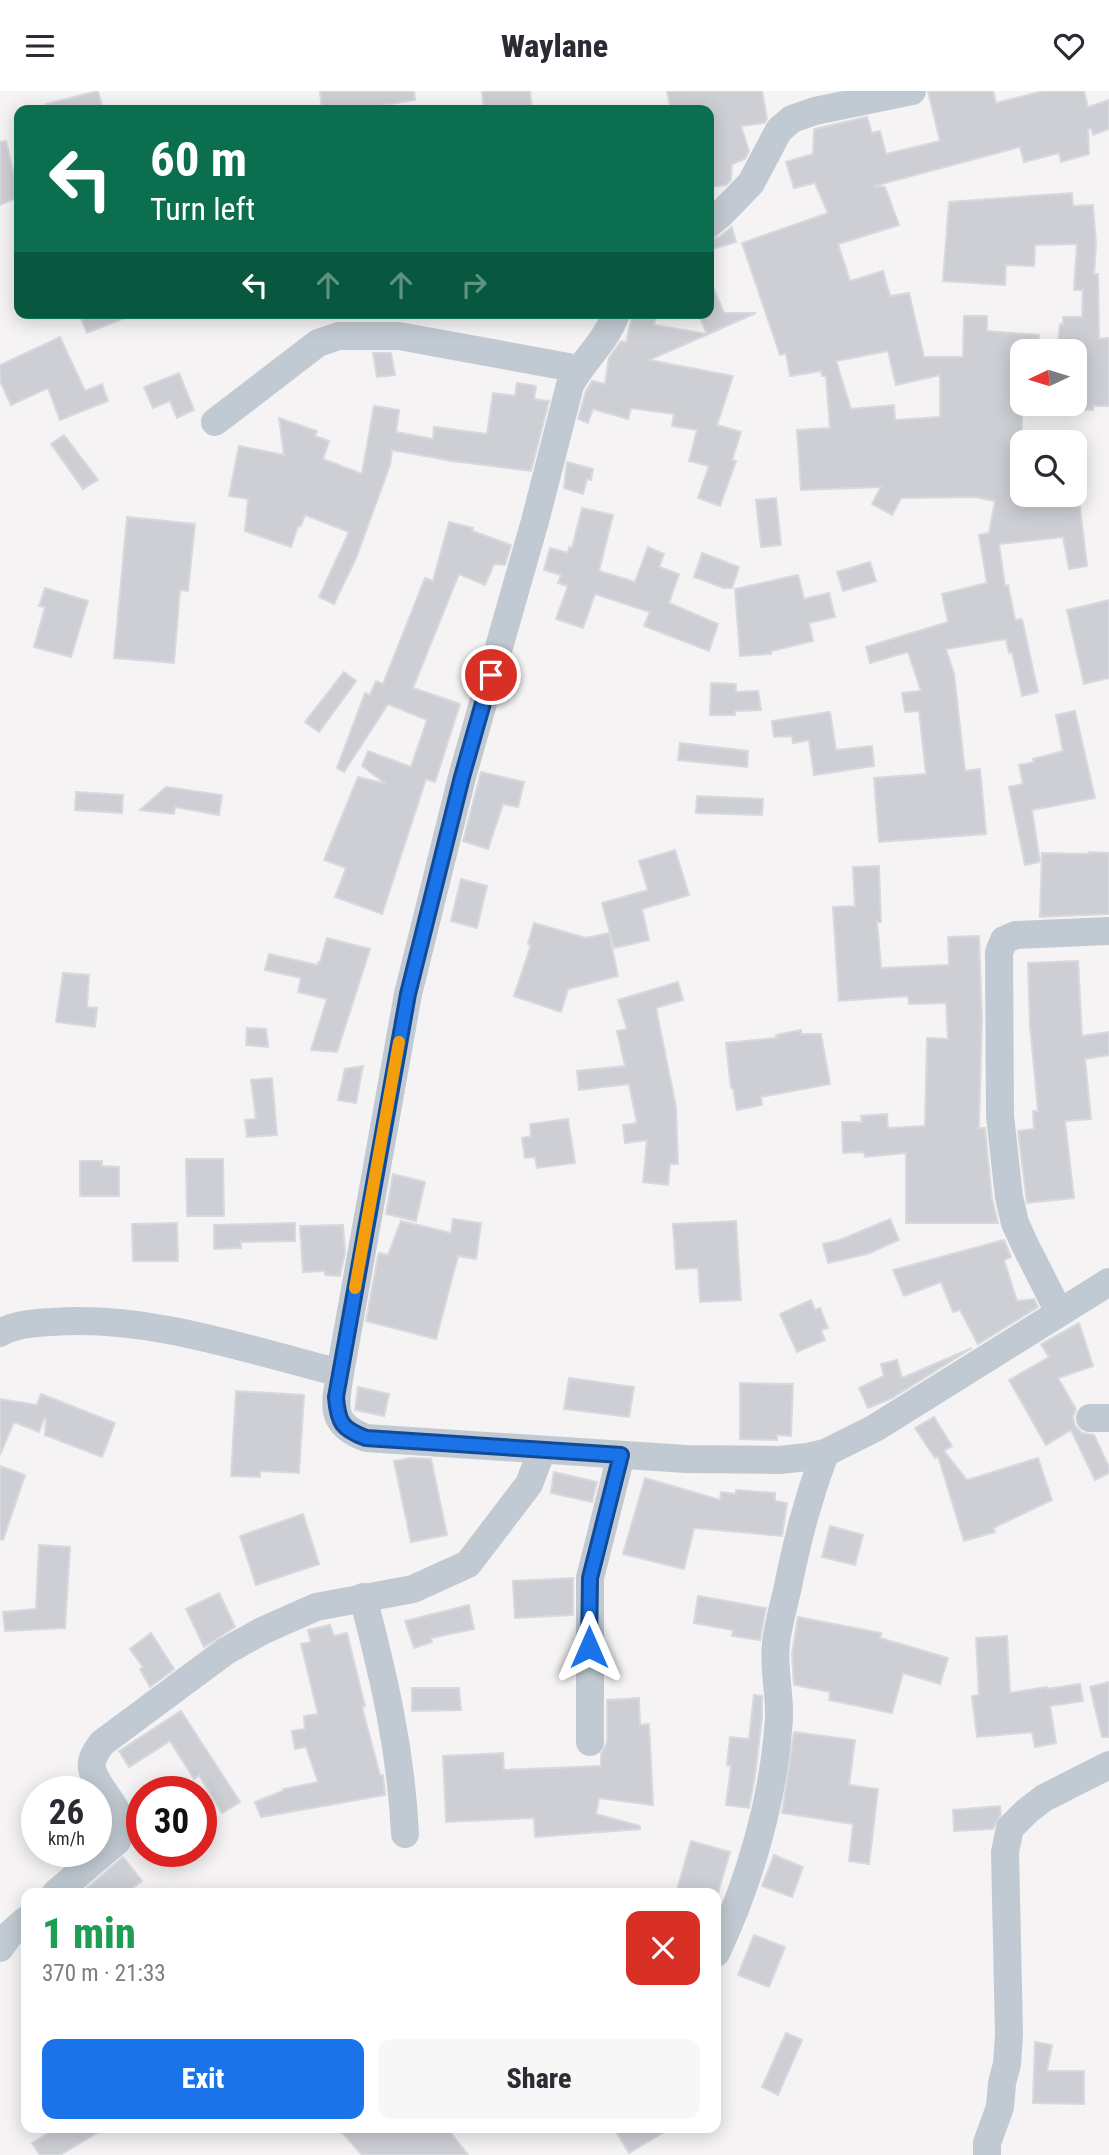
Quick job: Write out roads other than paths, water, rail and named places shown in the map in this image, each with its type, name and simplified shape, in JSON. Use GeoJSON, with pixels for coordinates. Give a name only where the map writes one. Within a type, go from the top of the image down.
{"type":"FeatureCollection","features":[{"type":"Feature","properties":{"kind":"street"},"geometry":{"type":"LineString","coordinates":[[714,219],[751,183],[779,130],[792,118],[912,91]]}},
{"type":"Feature","properties":{"kind":"street"},"geometry":{"type":"LineString","coordinates":[[614,319],[570,385],[535,521],[462,777],[408,994],[336,1397],[338,1416],[348,1431],[366,1438],[686,1459],[779,1460],[825,1453],[886,1421],[1109,1282]]}},
{"type":"Feature","properties":{"kind":"street"},"geometry":{"type":"LineString","coordinates":[[215,422],[318,343],[339,336],[399,336],[579,369]]}},
{"type":"Feature","properties":{"kind":"street"},"geometry":{"type":"LineString","coordinates":[[1059,1312],[1020,1234],[1009,1197],[1000,1116],[999,952],[1004,940],[1016,935],[1109,931]]}},
{"type":"Feature","properties":{"kind":"street"},"geometry":{"type":"LineString","coordinates":[[0,1333],[9,1328],[34,1324],[86,1320],[118,1322],[155,1327],[340,1373]]}},
{"type":"Feature","properties":{"kind":"street"},"geometry":{"type":"LineString","coordinates":[[62,1888],[117,1841],[121,1833],[118,1814],[92,1768],[94,1755],[102,1743],[226,1651],[262,1631],[316,1607],[413,1589],[445,1577],[468,1564],[529,1484],[542,1450]]}},
{"type":"Feature","properties":{"kind":"street"},"geometry":{"type":"LineString","coordinates":[[721,1943],[734,1913],[761,1826],[779,1719],[776,1642],[803,1516],[825,1453]]}},
{"type":"Feature","properties":{"kind":"street"},"geometry":{"type":"LineString","coordinates":[[590,1742],[590,1578],[621,1455]]}},
{"type":"Feature","properties":{"kind":"street"},"geometry":{"type":"LineString","coordinates":[[363,1597],[397,1741],[405,1834]]}},
{"type":"Feature","properties":{"kind":"street"},"geometry":{"type":"LineString","coordinates":[[987,2155],[987,2143],[1000,2107],[1007,2064],[1009,2034],[1005,1852],[1010,1828],[1044,1798],[1109,1765]]}},
{"type":"Feature","properties":{"kind":"street"},"geometry":{"type":"LineString","coordinates":[[0,1948],[21,1924]]}}]}
